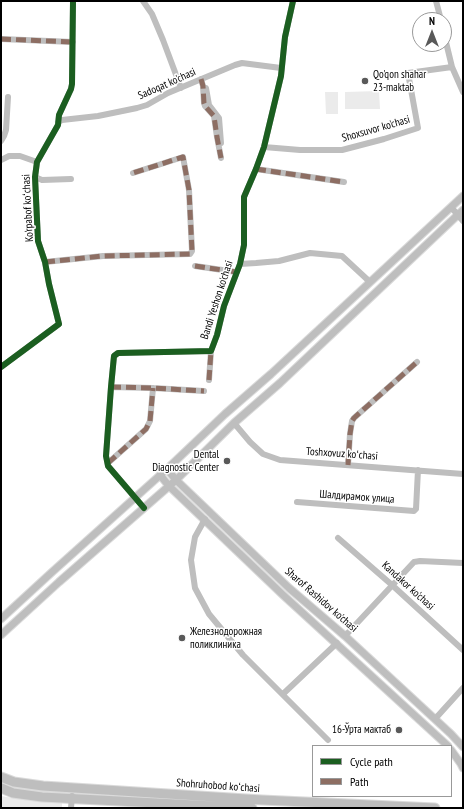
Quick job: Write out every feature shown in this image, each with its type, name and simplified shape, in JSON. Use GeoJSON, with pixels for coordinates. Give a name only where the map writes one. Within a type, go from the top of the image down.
{"type":"FeatureCollection","features":[{"type":"Feature","properties":{"kind":"highway","name":"Shohruhobod koʻchasi"},"geometry":{"type":"LineString","coordinates":[[1,777],[14,782],[44,786],[262,800],[434,808]]}},
{"type":"Feature","properties":{"kind":"highway","name":"Shohruhobod koʻchasi"},"geometry":{"type":"LineString","coordinates":[[1,788],[13,793],[42,797],[71,798],[145,805],[252,808]]}},
{"type":"Feature","properties":{"kind":"main road"},"geometry":{"type":"LineString","coordinates":[[1,620],[27,594],[271,374],[463,196]]}},
{"type":"Feature","properties":{"kind":"main road"},"geometry":{"type":"LineString","coordinates":[[1,635],[59,582],[176,480],[234,423],[460,212]]}},
{"type":"Feature","properties":{"kind":"main road","name":"Sharof Rashidov ko'chasi"},"geometry":{"type":"LineString","coordinates":[[167,468],[176,480],[289,588],[384,671],[463,747]]}},
{"type":"Feature","properties":{"kind":"main road","name":"Sharof Rashidov ko'chasi"},"geometry":{"type":"LineString","coordinates":[[160,475],[169,486],[283,594],[447,745]]}},
{"type":"Feature","properties":{"kind":"main road"},"geometry":{"type":"LineString","coordinates":[[376,680],[384,671]]}},
{"type":"Feature","properties":{"kind":"main road"},"geometry":{"type":"LineString","coordinates":[[452,751],[463,768]]}},
{"type":"Feature","properties":{"kind":"street","name":"Ko'rpabof koʻchasi"},"geometry":{"type":"LineString","coordinates":[[1,367],[59,324],[45,262],[38,241],[35,177],[37,162],[58,125],[59,115],[72,84],[73,1]]}},
{"type":"Feature","properties":{"kind":"street"},"geometry":{"type":"LineString","coordinates":[[143,1],[152,14],[181,88]]}},
{"type":"Feature","properties":{"kind":"street","name":"Bandi Yeshon ko'chasi"},"geometry":{"type":"LineString","coordinates":[[108,463],[106,456],[114,356],[118,353],[211,351],[224,306],[240,264],[244,245],[244,197],[264,147],[281,76],[285,37],[293,1]]}},
{"type":"Feature","properties":{"kind":"street"},"geometry":{"type":"LineString","coordinates":[[436,1],[439,12]]}},
{"type":"Feature","properties":{"kind":"street"},"geometry":{"type":"LineString","coordinates":[[1,39],[73,42]]}},
{"type":"Feature","properties":{"kind":"street"},"geometry":{"type":"LineString","coordinates":[[448,52],[452,67],[463,92]]}},
{"type":"Feature","properties":{"kind":"street","name":"Sadoqat ko'chasi"},"geometry":{"type":"LineString","coordinates":[[58,122],[62,120],[98,116],[137,108],[168,92],[242,63],[281,68]]}},
{"type":"Feature","properties":{"kind":"street","name":"Shoxsuvor ko'chasi"},"geometry":{"type":"LineString","coordinates":[[264,147],[300,150],[342,150],[418,128],[408,73],[452,67]]}},
{"type":"Feature","properties":{"kind":"street"},"geometry":{"type":"LineString","coordinates":[[201,79],[205,106],[214,116],[221,158]]}},
{"type":"Feature","properties":{"kind":"street"},"geometry":{"type":"LineString","coordinates":[[1,141],[6,130],[8,97]]}},
{"type":"Feature","properties":{"kind":"street"},"geometry":{"type":"LineString","coordinates":[[1,160],[9,156],[20,156],[37,162]]}},
{"type":"Feature","properties":{"kind":"street"},"geometry":{"type":"LineString","coordinates":[[45,262],[103,256],[190,254],[192,251],[189,190],[183,157],[133,173]]}},
{"type":"Feature","properties":{"kind":"street"},"geometry":{"type":"LineString","coordinates":[[256,170],[344,182]]}},
{"type":"Feature","properties":{"kind":"street"},"geometry":{"type":"LineString","coordinates":[[35,177],[42,180],[71,178]]}},
{"type":"Feature","properties":{"kind":"street"},"geometry":{"type":"LineString","coordinates":[[451,207],[460,212],[463,221]]}},
{"type":"Feature","properties":{"kind":"street"},"geometry":{"type":"LineString","coordinates":[[240,264],[278,261],[310,253],[342,256],[370,282]]}},
{"type":"Feature","properties":{"kind":"street"},"geometry":{"type":"LineString","coordinates":[[195,266],[236,272]]}},
{"type":"Feature","properties":{"kind":"street"},"geometry":{"type":"LineString","coordinates":[[209,380],[211,351]]}},
{"type":"Feature","properties":{"kind":"street"},"geometry":{"type":"LineString","coordinates":[[348,465],[350,434],[352,421],[354,418],[417,362]]}},
{"type":"Feature","properties":{"kind":"street"},"geometry":{"type":"LineString","coordinates":[[111,387],[204,391]]}},
{"type":"Feature","properties":{"kind":"street"},"geometry":{"type":"LineString","coordinates":[[144,508],[134,498],[108,463],[146,429],[150,421],[153,388]]}},
{"type":"Feature","properties":{"kind":"street","name":"Toshxovuz koʻchasi"},"geometry":{"type":"LineString","coordinates":[[234,423],[250,442],[263,454],[280,460],[463,474]]}},
{"type":"Feature","properties":{"kind":"street","name":"Шалдирамок улица"},"geometry":{"type":"LineString","coordinates":[[297,502],[415,510],[418,470]]}},
{"type":"Feature","properties":{"kind":"street"},"geometry":{"type":"LineString","coordinates":[[205,519],[195,537],[191,560],[195,588],[209,614],[243,655],[328,740]]}},
{"type":"Feature","properties":{"kind":"street","name":"Kandakor ko'chasi"},"geometry":{"type":"LineString","coordinates":[[338,538],[463,650]]}},
{"type":"Feature","properties":{"kind":"street"},"geometry":{"type":"LineString","coordinates":[[345,636],[414,562],[463,563]]}},
{"type":"Feature","properties":{"kind":"street"},"geometry":{"type":"LineString","coordinates":[[283,694],[337,643]]}},
{"type":"Feature","properties":{"kind":"street"},"geometry":{"type":"LineString","coordinates":[[435,719],[463,688]]}},
{"type":"Feature","properties":{"kind":"street"},"geometry":{"type":"LineString","coordinates":[[71,808],[72,788]]}},
{"type":"Feature","properties":{"kind":"shaded area"},"geometry":{"type":"Polygon","coordinates":[[[379,91],[380,109],[345,109],[345,92],[379,91]]]}},
{"type":"Feature","properties":{"kind":"shaded area"},"geometry":{"type":"Polygon","coordinates":[[[325,92],[338,92],[338,114],[326,114],[325,92]]]}},
{"type":"Feature","properties":{"kind":"shaded area"},"geometry":{"type":"Polygon","coordinates":[[[1,796],[32,801],[62,802],[62,808],[1,808],[1,796]]]}},
{"type":"Feature","properties":{"kind":"waterway"},"geometry":{"type":"LineString","coordinates":[[206,88],[209,105],[219,118],[221,143]]}},
{"type":"Feature","properties":{"kind":"marked path"},"geometry":{"type":"LineString","coordinates":[[1,39],[73,42]]}},
{"type":"Feature","properties":{"kind":"marked path"},"geometry":{"type":"LineString","coordinates":[[201,79],[205,106],[214,116],[221,158]]}},
{"type":"Feature","properties":{"kind":"marked path"},"geometry":{"type":"LineString","coordinates":[[45,262],[103,256],[190,254],[192,251],[189,190],[183,157],[133,173]]}},
{"type":"Feature","properties":{"kind":"marked path"},"geometry":{"type":"LineString","coordinates":[[256,169],[344,182]]}},
{"type":"Feature","properties":{"kind":"marked path"},"geometry":{"type":"LineString","coordinates":[[195,266],[236,272]]}},
{"type":"Feature","properties":{"kind":"marked path"},"geometry":{"type":"LineString","coordinates":[[209,380],[211,351]]}},
{"type":"Feature","properties":{"kind":"marked path"},"geometry":{"type":"LineString","coordinates":[[348,465],[350,434],[352,421],[354,418],[417,362]]}},
{"type":"Feature","properties":{"kind":"marked path"},"geometry":{"type":"LineString","coordinates":[[111,387],[204,391]]}},
{"type":"Feature","properties":{"kind":"marked path"},"geometry":{"type":"LineString","coordinates":[[108,463],[146,429],[150,421],[153,388]]}},
{"type":"Feature","properties":{"kind":"cycle path"},"geometry":{"type":"LineString","coordinates":[[1,367],[59,324],[45,262],[38,241],[35,177],[37,162],[58,125],[59,115],[71,89],[73,1]]}},
{"type":"Feature","properties":{"kind":"cycle path"},"geometry":{"type":"LineString","coordinates":[[144,508],[108,466],[106,456],[114,356],[118,353],[211,351],[217,335],[224,306],[240,264],[244,245],[244,197],[264,147],[281,76],[285,37],[293,1]]}},
{"type":"Feature","properties":{"kind":"place","name":"Qo'qon shahar 23-maktab"},"geometry":{"type":"Point","coordinates":[365,81]}},
{"type":"Feature","properties":{"kind":"place","name":"Dental Diagnostic Center"},"geometry":{"type":"Point","coordinates":[227,461]}},
{"type":"Feature","properties":{"kind":"place","name":"Железнодорожная поликлиника"},"geometry":{"type":"Point","coordinates":[182,638]}},
{"type":"Feature","properties":{"kind":"place","name":"16-Ўрта мактаб"},"geometry":{"type":"Point","coordinates":[399,730]}}]}
